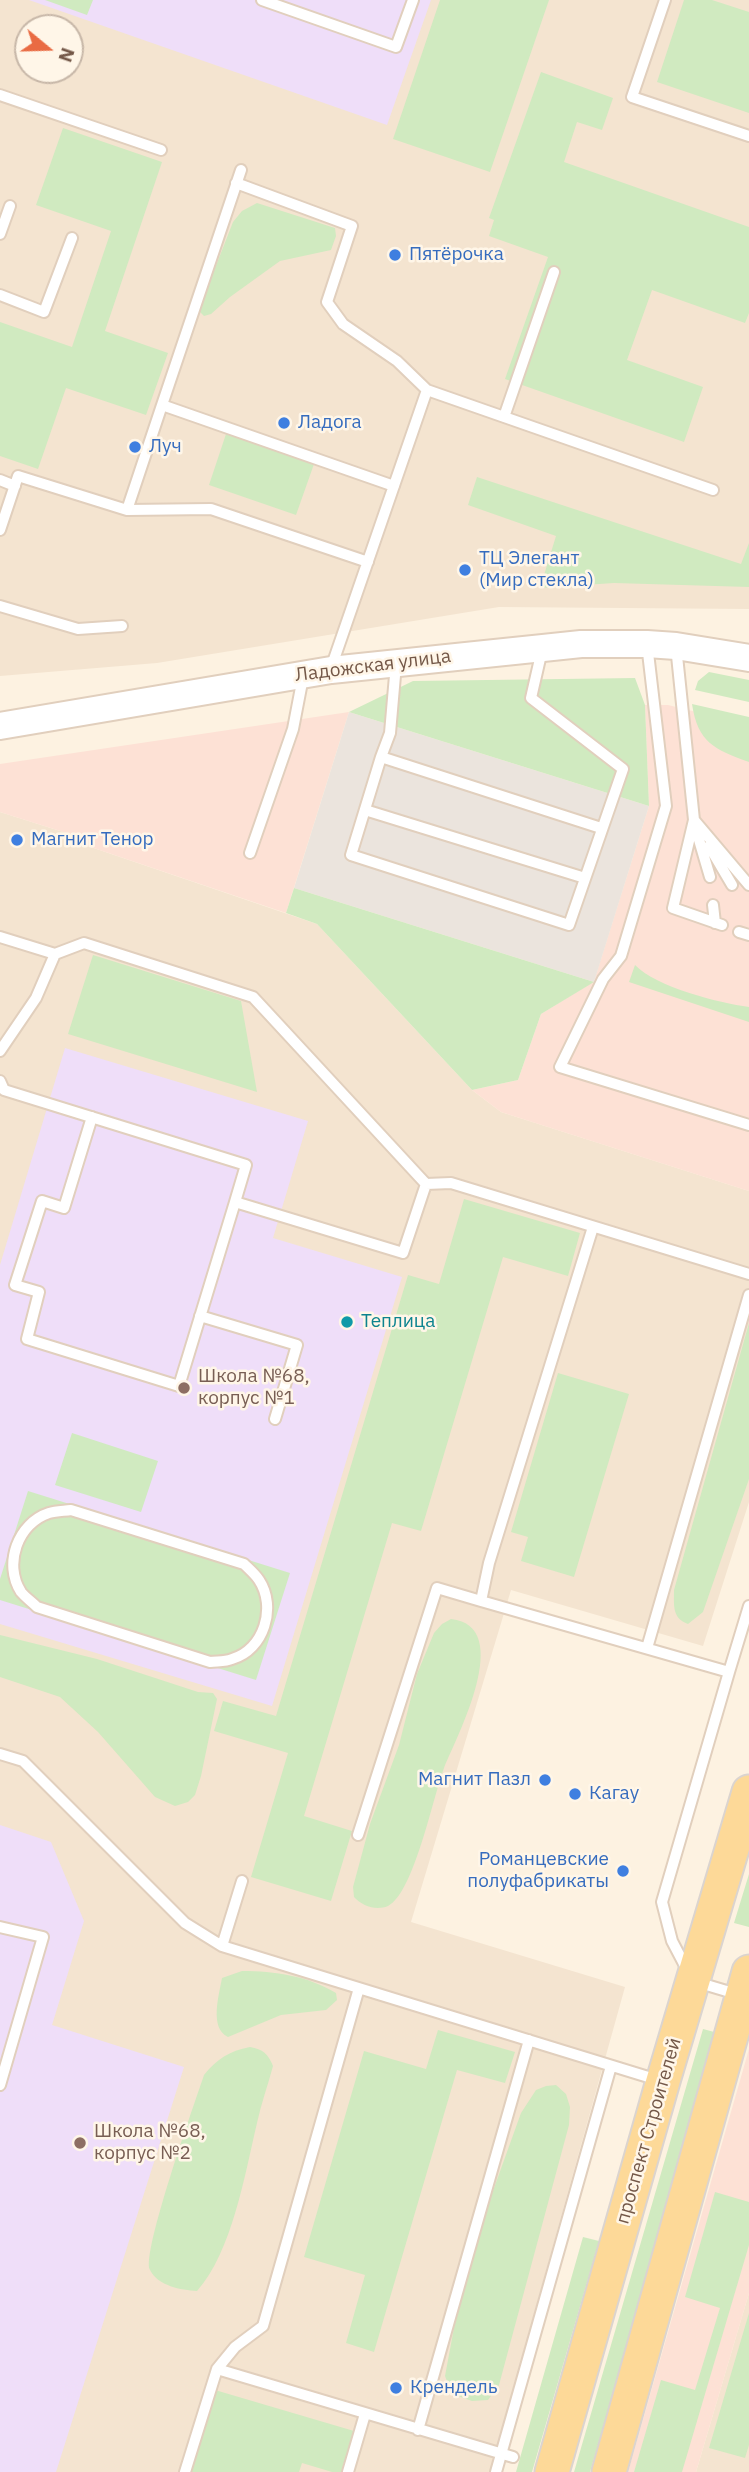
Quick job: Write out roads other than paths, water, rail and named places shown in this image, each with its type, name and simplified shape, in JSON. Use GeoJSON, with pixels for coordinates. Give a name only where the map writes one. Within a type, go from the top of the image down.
{"type":"FeatureCollection","features":[{"type":"Feature","properties":{"kind":"main road","name":"проспект Строителей"},"geometry":{"type":"LineString","coordinates":[[552,2472],[663,2081],[749,1792]]}},
{"type":"Feature","properties":{"kind":"main road"},"geometry":{"type":"LineString","coordinates":[[608,2472],[747,1989]]}},
{"type":"Feature","properties":{"kind":"street","name":"Ладожская улица"},"geometry":{"type":"LineString","coordinates":[[1,729],[304,674],[396,661],[543,648],[647,644],[749,658]]}},
{"type":"Feature","properties":{"kind":"lane"},"geometry":{"type":"LineString","coordinates":[[262,0],[396,47],[413,0]]}},
{"type":"Feature","properties":{"kind":"lane"},"geometry":{"type":"LineString","coordinates":[[665,0],[632,97],[749,136]]}},
{"type":"Feature","properties":{"kind":"lane"},"geometry":{"type":"LineString","coordinates":[[0,94],[161,150]]}},
{"type":"Feature","properties":{"kind":"lane"},"geometry":{"type":"LineString","coordinates":[[127,510],[241,170]]}},
{"type":"Feature","properties":{"kind":"lane"},"geometry":{"type":"LineString","coordinates":[[236,183],[352,226],[327,302],[344,324],[397,361],[427,390],[713,490]]}},
{"type":"Feature","properties":{"kind":"lane"},"geometry":{"type":"LineString","coordinates":[[0,234],[10,206]]}},
{"type":"Feature","properties":{"kind":"lane"},"geometry":{"type":"LineString","coordinates":[[0,295],[44,312],[72,237]]}},
{"type":"Feature","properties":{"kind":"lane"},"geometry":{"type":"LineString","coordinates":[[504,417],[554,272]]}},
{"type":"Feature","properties":{"kind":"lane"},"geometry":{"type":"LineString","coordinates":[[331,670],[427,390]]}},
{"type":"Feature","properties":{"kind":"lane"},"geometry":{"type":"LineString","coordinates":[[162,405],[394,485]]}},
{"type":"Feature","properties":{"kind":"lane"},"geometry":{"type":"LineString","coordinates":[[0,530],[19,476],[127,510],[211,509],[368,562]]}},
{"type":"Feature","properties":{"kind":"lane"},"geometry":{"type":"LineString","coordinates":[[0,480],[15,486]]}},
{"type":"Feature","properties":{"kind":"lane"},"geometry":{"type":"LineString","coordinates":[[0,606],[78,629],[122,626]]}},
{"type":"Feature","properties":{"kind":"lane"},"geometry":{"type":"LineString","coordinates":[[647,644],[666,806],[621,956],[603,979],[560,1067],[749,1125]]}},
{"type":"Feature","properties":{"kind":"lane"},"geometry":{"type":"LineString","coordinates":[[676,646],[694,820],[710,877]]}},
{"type":"Feature","properties":{"kind":"lane"},"geometry":{"type":"LineString","coordinates":[[396,661],[390,733],[351,855],[569,925],[623,769],[531,698],[543,648]]}},
{"type":"Feature","properties":{"kind":"lane"},"geometry":{"type":"LineString","coordinates":[[250,853],[293,729],[304,674]]}},
{"type":"Feature","properties":{"kind":"lane"},"geometry":{"type":"LineString","coordinates":[[382,757],[601,828]]}},
{"type":"Feature","properties":{"kind":"lane"},"geometry":{"type":"LineString","coordinates":[[365,810],[585,878]]}},
{"type":"Feature","properties":{"kind":"lane"},"geometry":{"type":"LineString","coordinates":[[694,820],[732,885]]}},
{"type":"Feature","properties":{"kind":"lane"},"geometry":{"type":"LineString","coordinates":[[694,820],[749,886]]}},
{"type":"Feature","properties":{"kind":"lane"},"geometry":{"type":"LineString","coordinates":[[694,820],[673,908],[719,924],[713,905]]}},
{"type":"Feature","properties":{"kind":"lane"},"geometry":{"type":"LineString","coordinates":[[0,937],[55,954],[84,943],[253,997],[426,1184],[451,1183],[749,1274]]}},
{"type":"Feature","properties":{"kind":"lane"},"geometry":{"type":"LineString","coordinates":[[0,1051],[36,998],[55,954]]}},
{"type":"Feature","properties":{"kind":"lane"},"geometry":{"type":"LineString","coordinates":[[0,1081],[4,1090],[92,1117],[246,1165],[179,1387],[27,1339],[39,1293],[15,1285],[42,1201],[64,1208],[92,1117]]}},
{"type":"Feature","properties":{"kind":"lane"},"geometry":{"type":"LineString","coordinates":[[234,1202],[403,1253],[426,1184]]}},
{"type":"Feature","properties":{"kind":"lane"},"geometry":{"type":"LineString","coordinates":[[481,1601],[489,1563],[593,1227]]}},
{"type":"Feature","properties":{"kind":"lane"},"geometry":{"type":"LineString","coordinates":[[647,1648],[749,1295]]}},
{"type":"Feature","properties":{"kind":"lane"},"geometry":{"type":"LineString","coordinates":[[200,1316],[297,1345],[275,1419]]}},
{"type":"Feature","properties":{"kind":"lane"},"geometry":{"type":"LineString","coordinates":[[72,1510],[244,1564],[260,1581],[268,1604],[265,1627],[253,1647],[233,1659],[210,1662],[37,1607],[21,1591],[13,1569],[16,1545],[28,1526],[48,1513],[72,1510]]}},
{"type":"Feature","properties":{"kind":"lane"},"geometry":{"type":"LineString","coordinates":[[358,1835],[437,1588],[729,1672]]}},
{"type":"Feature","properties":{"kind":"lane"},"geometry":{"type":"LineString","coordinates":[[747,1989],[693,1980],[672,1941],[662,1902],[749,1606]]}},
{"type":"Feature","properties":{"kind":"lane"},"geometry":{"type":"LineString","coordinates":[[0,1754],[23,1761],[186,1923],[222,1946],[663,2081]]}},
{"type":"Feature","properties":{"kind":"lane"},"geometry":{"type":"LineString","coordinates":[[222,1946],[242,1881]]}},
{"type":"Feature","properties":{"kind":"lane"},"geometry":{"type":"LineString","coordinates":[[0,1927],[43,1937],[0,2085]]}},
{"type":"Feature","properties":{"kind":"lane"},"geometry":{"type":"LineString","coordinates":[[185,2472],[217,2369],[235,2347],[263,2326],[359,1988]]}},
{"type":"Feature","properties":{"kind":"lane"},"geometry":{"type":"LineString","coordinates":[[418,2430],[529,2040]]}},
{"type":"Feature","properties":{"kind":"lane"},"geometry":{"type":"LineString","coordinates":[[496,2472],[508,2456],[611,2066]]}},
{"type":"Feature","properties":{"kind":"lane"},"geometry":{"type":"LineString","coordinates":[[217,2369],[508,2456]]}},
{"type":"Feature","properties":{"kind":"lane"},"geometry":{"type":"LineString","coordinates":[[348,2472],[365,2414]]}},
{"type":"Feature","properties":{"kind":"place","name":"Пятёрочка"},"geometry":{"type":"Point","coordinates":[395,255]}},
{"type":"Feature","properties":{"kind":"place","name":"Ладога"},"geometry":{"type":"Point","coordinates":[284,423]}},
{"type":"Feature","properties":{"kind":"place","name":"Луч"},"geometry":{"type":"Point","coordinates":[135,447]}},
{"type":"Feature","properties":{"kind":"place","name":"ТЦ Элегант (Мир стекла)"},"geometry":{"type":"Point","coordinates":[465,570]}},
{"type":"Feature","properties":{"kind":"place","name":"Магнит Тенор"},"geometry":{"type":"Point","coordinates":[17,840]}},
{"type":"Feature","properties":{"kind":"place","name":"Теплица"},"geometry":{"type":"Point","coordinates":[347,1322]}},
{"type":"Feature","properties":{"kind":"place","name":"Школа №68, корпус №1"},"geometry":{"type":"Point","coordinates":[184,1388]}},
{"type":"Feature","properties":{"kind":"place","name":"Магнит Пазл"},"geometry":{"type":"Point","coordinates":[545,1780]}},
{"type":"Feature","properties":{"kind":"place","name":"Кагау"},"geometry":{"type":"Point","coordinates":[575,1794]}},
{"type":"Feature","properties":{"kind":"place","name":"Романцевские полуфабрикаты"},"geometry":{"type":"Point","coordinates":[623,1871]}},
{"type":"Feature","properties":{"kind":"place","name":"Школа №68, корпус №2"},"geometry":{"type":"Point","coordinates":[80,2143]}},
{"type":"Feature","properties":{"kind":"place","name":"Крендель"},"geometry":{"type":"Point","coordinates":[396,2388]}}]}
